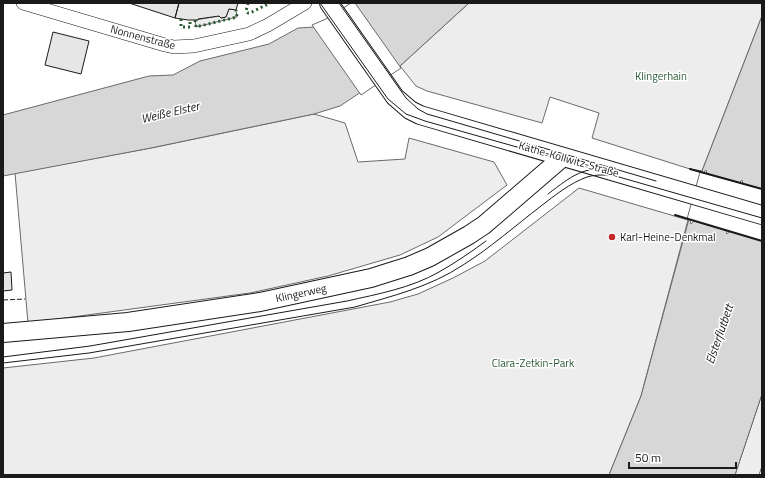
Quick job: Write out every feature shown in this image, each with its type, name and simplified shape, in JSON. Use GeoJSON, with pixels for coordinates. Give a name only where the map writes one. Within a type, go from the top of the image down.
{"type":"FeatureCollection","features":[{"type":"Feature","properties":{"kind":"main road","name":"Käthe-Kollwitz-Straße"},"geometry":{"type":"LineString","coordinates":[[331,6],[395,97],[402,104],[420,115],[762,215]]}},
{"type":"Feature","properties":{"kind":"main road","name":"Klingerweg"},"geometry":{"type":"LineString","coordinates":[[3,333],[128,322],[260,302],[371,278],[409,266],[430,257],[470,235],[484,225],[563,157]]}},
{"type":"Feature","properties":{"kind":"street","name":"Nonnenstraße"},"geometry":{"type":"LineString","coordinates":[[24,3],[165,45],[185,47],[249,34],[268,25],[305,3]]}},
{"type":"Feature","properties":{"kind":"green space","name":"Klingerhain"},"geometry":{"type":"Polygon","coordinates":[[[469,3],[762,3],[762,16],[702,171],[690,169],[592,138],[599,113],[550,97],[542,123],[427,91],[416,86],[400,66],[469,3]]]}},
{"type":"Feature","properties":{"kind":"green space"},"geometry":{"type":"Polygon","coordinates":[[[229,9],[236,10],[237,17],[196,27],[195,20],[219,16],[221,18],[226,17],[229,9]]]}},
{"type":"Feature","properties":{"kind":"green space"},"geometry":{"type":"Polygon","coordinates":[[[314,114],[345,123],[358,162],[405,159],[409,138],[494,162],[507,185],[438,237],[400,255],[328,276],[250,293],[28,323],[15,173],[151,148],[314,114]]]}},
{"type":"Feature","properties":{"kind":"green space","name":"Clara-Zetkin-Park"},"geometry":{"type":"Polygon","coordinates":[[[579,188],[688,220],[641,396],[609,475],[3,475],[3,368],[94,358],[390,302],[418,294],[485,261],[579,188]]]}},
{"type":"Feature","properties":{"kind":"green space"},"geometry":{"type":"Polygon","coordinates":[[[762,394],[762,466],[759,475],[735,475],[762,394]]]}},
{"type":"Feature","properties":{"kind":"water","name":"Weiße Elster"},"geometry":{"type":"Polygon","coordinates":[[[355,3],[469,3],[400,66],[340,106],[314,114],[151,148],[3,176],[3,115],[149,76],[173,75],[200,61],[269,44],[298,28],[315,27],[355,3]]]}},
{"type":"Feature","properties":{"kind":"water","name":"Elsterflutbett"},"geometry":{"type":"Polygon","coordinates":[[[762,16],[762,394],[735,475],[609,475],[641,396],[702,171],[762,16]],[[706,170],[703,173],[690,220],[691,224],[694,221],[707,174],[706,170]],[[742,180],[739,183],[726,230],[727,234],[730,231],[743,184],[742,180]]]}},
{"type":"Feature","properties":{"kind":"pier"},"geometry":{"type":"Polygon","coordinates":[[[351,3],[355,3],[401,68],[361,95],[312,25],[326,19],[351,3]]]}},
{"type":"Feature","properties":{"kind":"pier"},"geometry":{"type":"Polygon","coordinates":[[[700,172],[762,189],[762,241],[687,219],[700,172]]]}},
{"type":"Feature","properties":{"kind":"building"},"geometry":{"type":"Polygon","coordinates":[[[129,3],[179,3],[175,18],[129,3]]]}},
{"type":"Feature","properties":{"kind":"building"},"geometry":{"type":"Polygon","coordinates":[[[179,3],[238,3],[236,10],[229,9],[226,17],[221,18],[219,16],[198,20],[188,20],[175,18],[179,3]]]}},
{"type":"Feature","properties":{"kind":"building"},"geometry":{"type":"Polygon","coordinates":[[[53,32],[89,41],[81,74],[45,65],[53,32]]]}},
{"type":"Feature","properties":{"kind":"building"},"geometry":{"type":"Polygon","coordinates":[[[11,272],[12,290],[3,291],[3,273],[11,272]]]}},
{"type":"Feature","properties":{"kind":"tram line"},"geometry":{"type":"LineString","coordinates":[[320,3],[388,99],[406,114],[425,121],[591,168]]}},
{"type":"Feature","properties":{"kind":"tram line"},"geometry":{"type":"LineString","coordinates":[[339,3],[406,98],[418,109],[427,114],[656,181]]}},
{"type":"Feature","properties":{"kind":"tram line"},"geometry":{"type":"LineString","coordinates":[[548,194],[571,177],[578,174],[594,169],[615,168]]}},
{"type":"Feature","properties":{"kind":"tram line"},"geometry":{"type":"LineString","coordinates":[[3,363],[89,353],[355,307],[397,295],[424,285],[463,265],[493,244],[568,186],[594,175],[617,176]]}},
{"type":"Feature","properties":{"kind":"tram line"},"geometry":{"type":"LineString","coordinates":[[612,175],[762,218]]}},
{"type":"Feature","properties":{"kind":"tram line"},"geometry":{"type":"LineString","coordinates":[[3,357],[90,346],[347,301],[382,293],[428,278],[457,261],[486,241]]}},
{"type":"Feature","properties":{"kind":"hedge"},"geometry":{"type":"LineString","coordinates":[[248,3],[246,11],[248,13],[270,3]]}},
{"type":"Feature","properties":{"kind":"hedge"},"geometry":{"type":"LineString","coordinates":[[195,20],[196,27],[237,17],[236,10]]}},
{"type":"Feature","properties":{"kind":"hedge"},"geometry":{"type":"LineString","coordinates":[[181,19],[181,27],[190,27],[190,20]]}},
{"type":"Feature","properties":{"kind":"fence"},"geometry":{"type":"LineString","coordinates":[[3,300],[25,299]]}},
{"type":"Feature","properties":{"kind":"wall"},"geometry":{"type":"LineString","coordinates":[[690,169],[762,189]]}},
{"type":"Feature","properties":{"kind":"wall"},"geometry":{"type":"LineString","coordinates":[[675,215],[762,241]]}},
{"type":"Feature","properties":{"kind":"place","name":"Karl-Heine-Denkmal"},"geometry":{"type":"Point","coordinates":[612,237]}}]}
